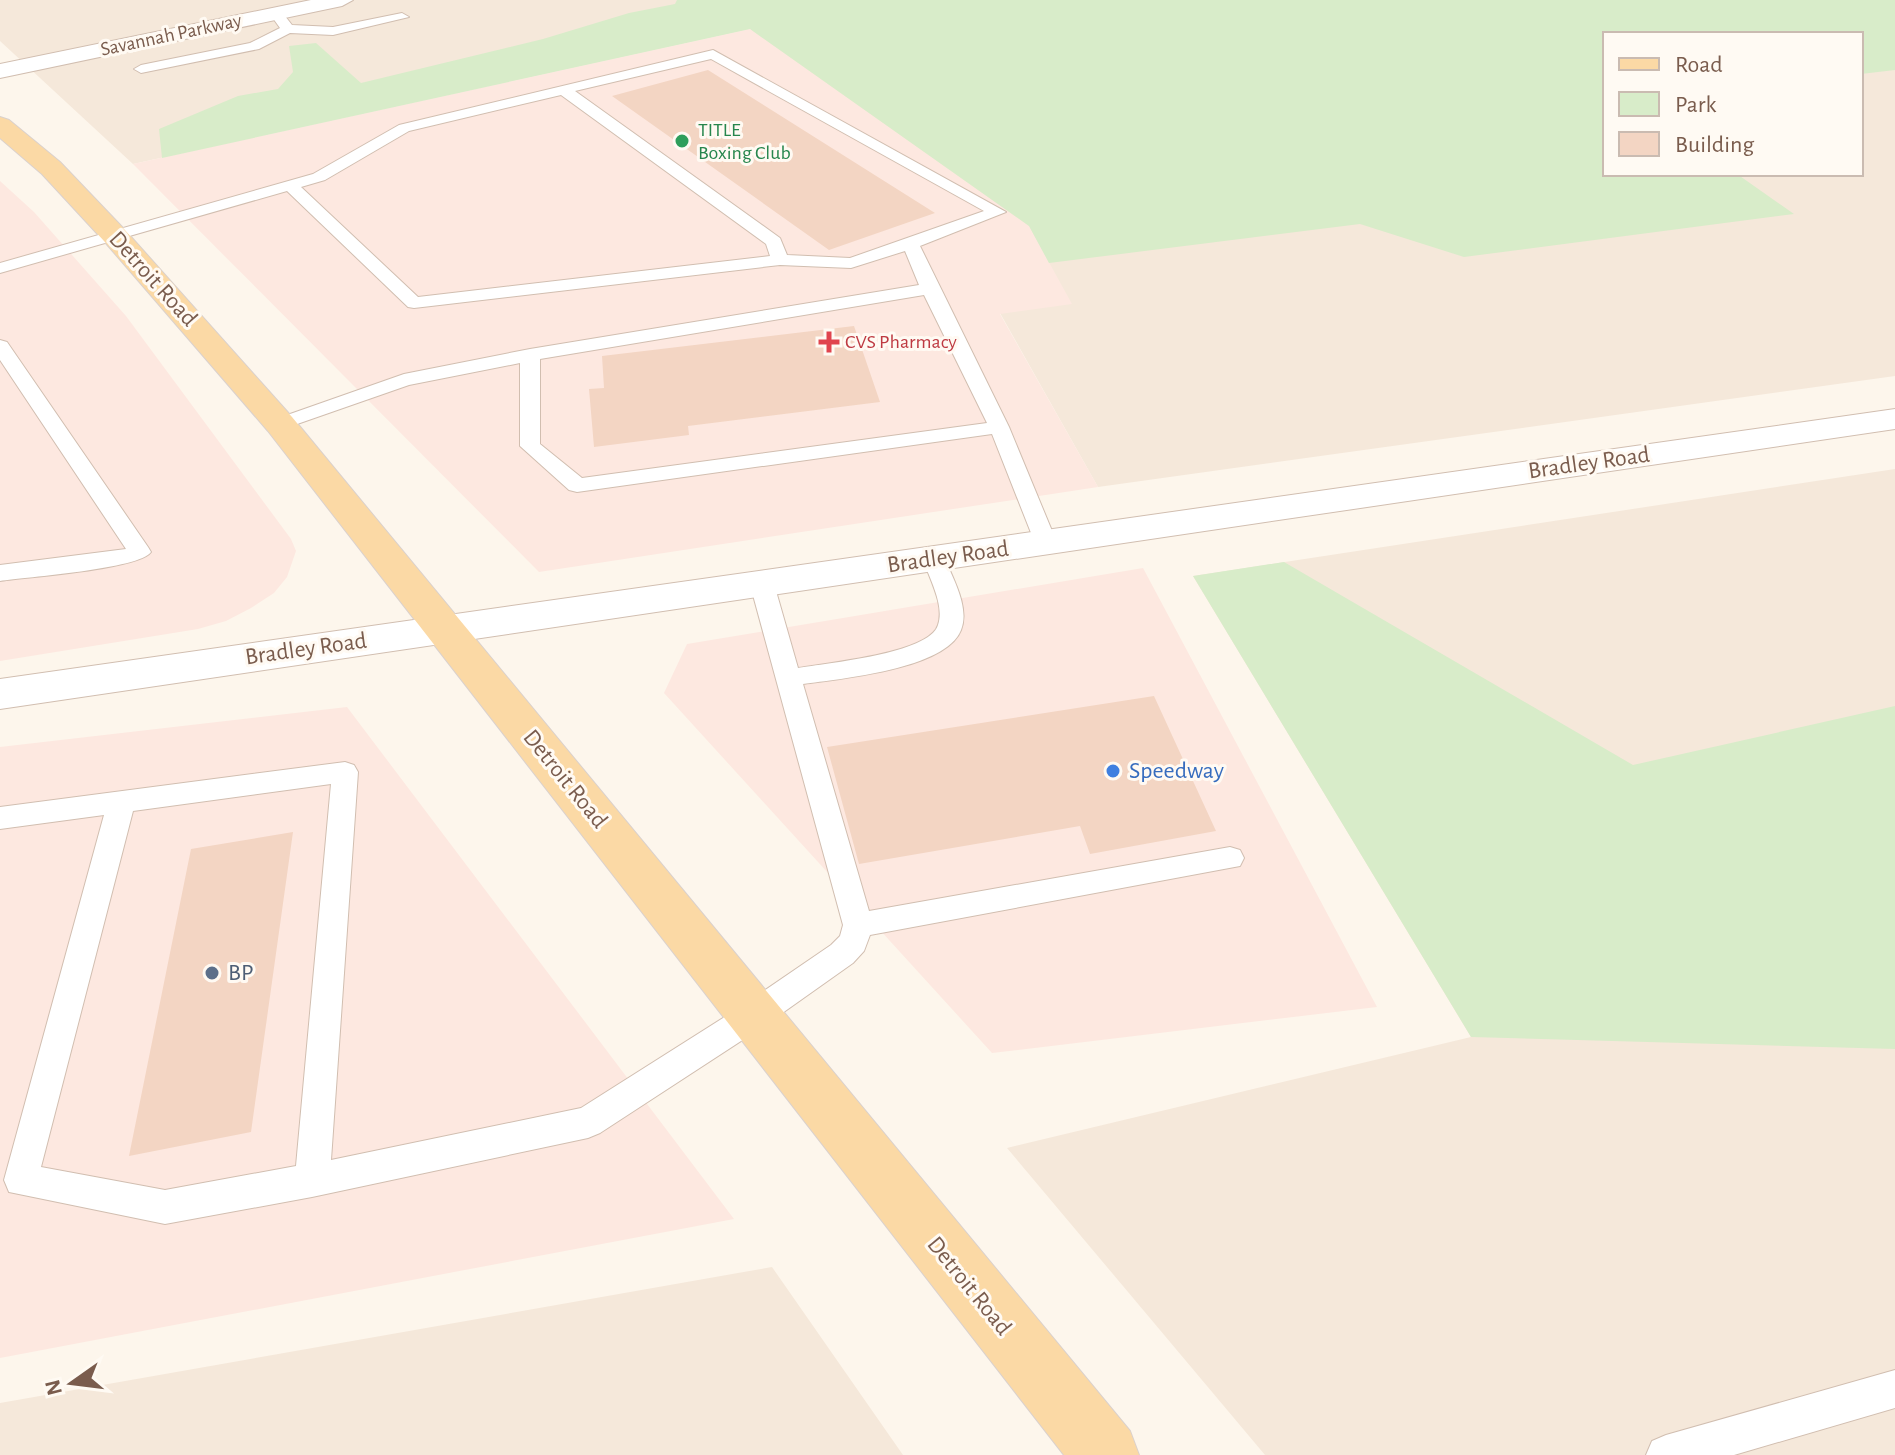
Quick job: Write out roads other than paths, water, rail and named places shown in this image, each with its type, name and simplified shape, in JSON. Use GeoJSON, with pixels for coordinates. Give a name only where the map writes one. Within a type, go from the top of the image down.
{"type":"FeatureCollection","features":[{"type":"Feature","properties":{"kind":"main road","name":"Detroit Road"},"geometry":{"type":"LineString","coordinates":[[0,125],[51,168],[114,235],[280,424],[1106,1455]]}},
{"type":"Feature","properties":{"kind":"street","name":"Savannah Parkway"},"geometry":{"type":"LineString","coordinates":[[0,71],[282,21],[342,0]]}},
{"type":"Feature","properties":{"kind":"street","name":"Bradley Road"},"geometry":{"type":"LineString","coordinates":[[0,694],[1895,419]]}},
{"type":"Feature","properties":{"kind":"lane"},"geometry":{"type":"LineString","coordinates":[[141,69],[254,46],[282,21],[333,31],[402,17]]}},
{"type":"Feature","properties":{"kind":"lane"},"geometry":{"type":"LineString","coordinates":[[0,268],[319,177],[404,128],[566,92],[713,54],[998,212],[851,263],[780,260],[414,303],[291,186]]}},
{"type":"Feature","properties":{"kind":"lane"},"geometry":{"type":"LineString","coordinates":[[566,92],[774,242],[780,260]]}},
{"type":"Feature","properties":{"kind":"lane"},"geometry":{"type":"LineString","coordinates":[[910,244],[999,427],[1046,543]]}},
{"type":"Feature","properties":{"kind":"lane"},"geometry":{"type":"LineString","coordinates":[[280,424],[404,380],[530,355],[930,289]]}},
{"type":"Feature","properties":{"kind":"lane"},"geometry":{"type":"LineString","coordinates":[[0,346],[140,552],[122,558],[0,573]]}},
{"type":"Feature","properties":{"kind":"lane"},"geometry":{"type":"LineString","coordinates":[[530,355],[530,446],[577,485],[999,427]]}},
{"type":"Feature","properties":{"kind":"lane"},"geometry":{"type":"LineString","coordinates":[[788,678],[909,655],[944,639],[950,629],[952,614],[934,559]]}},
{"type":"Feature","properties":{"kind":"lane"},"geometry":{"type":"LineString","coordinates":[[121,804],[10,1182],[165,1207],[312,1180],[588,1122],[753,1016],[842,954],[853,942],[858,925],[762,584]]}},
{"type":"Feature","properties":{"kind":"lane"},"geometry":{"type":"LineString","coordinates":[[0,818],[345,772],[312,1180]]}},
{"type":"Feature","properties":{"kind":"lane"},"geometry":{"type":"LineString","coordinates":[[858,925],[1230,858]]}},
{"type":"Feature","properties":{"kind":"lane"},"geometry":{"type":"LineString","coordinates":[[1666,1455],[1895,1389]]}},
{"type":"Feature","properties":{"kind":"place","name":"TITLE Boxing Club"},"geometry":{"type":"Point","coordinates":[682,141]}},
{"type":"Feature","properties":{"kind":"place","name":"CVS Pharmacy"},"geometry":{"type":"Point","coordinates":[829,342]}},
{"type":"Feature","properties":{"kind":"place","name":"Speedway"},"geometry":{"type":"Point","coordinates":[1113,771]}},
{"type":"Feature","properties":{"kind":"place","name":"BP"},"geometry":{"type":"Point","coordinates":[212,973]}}]}
